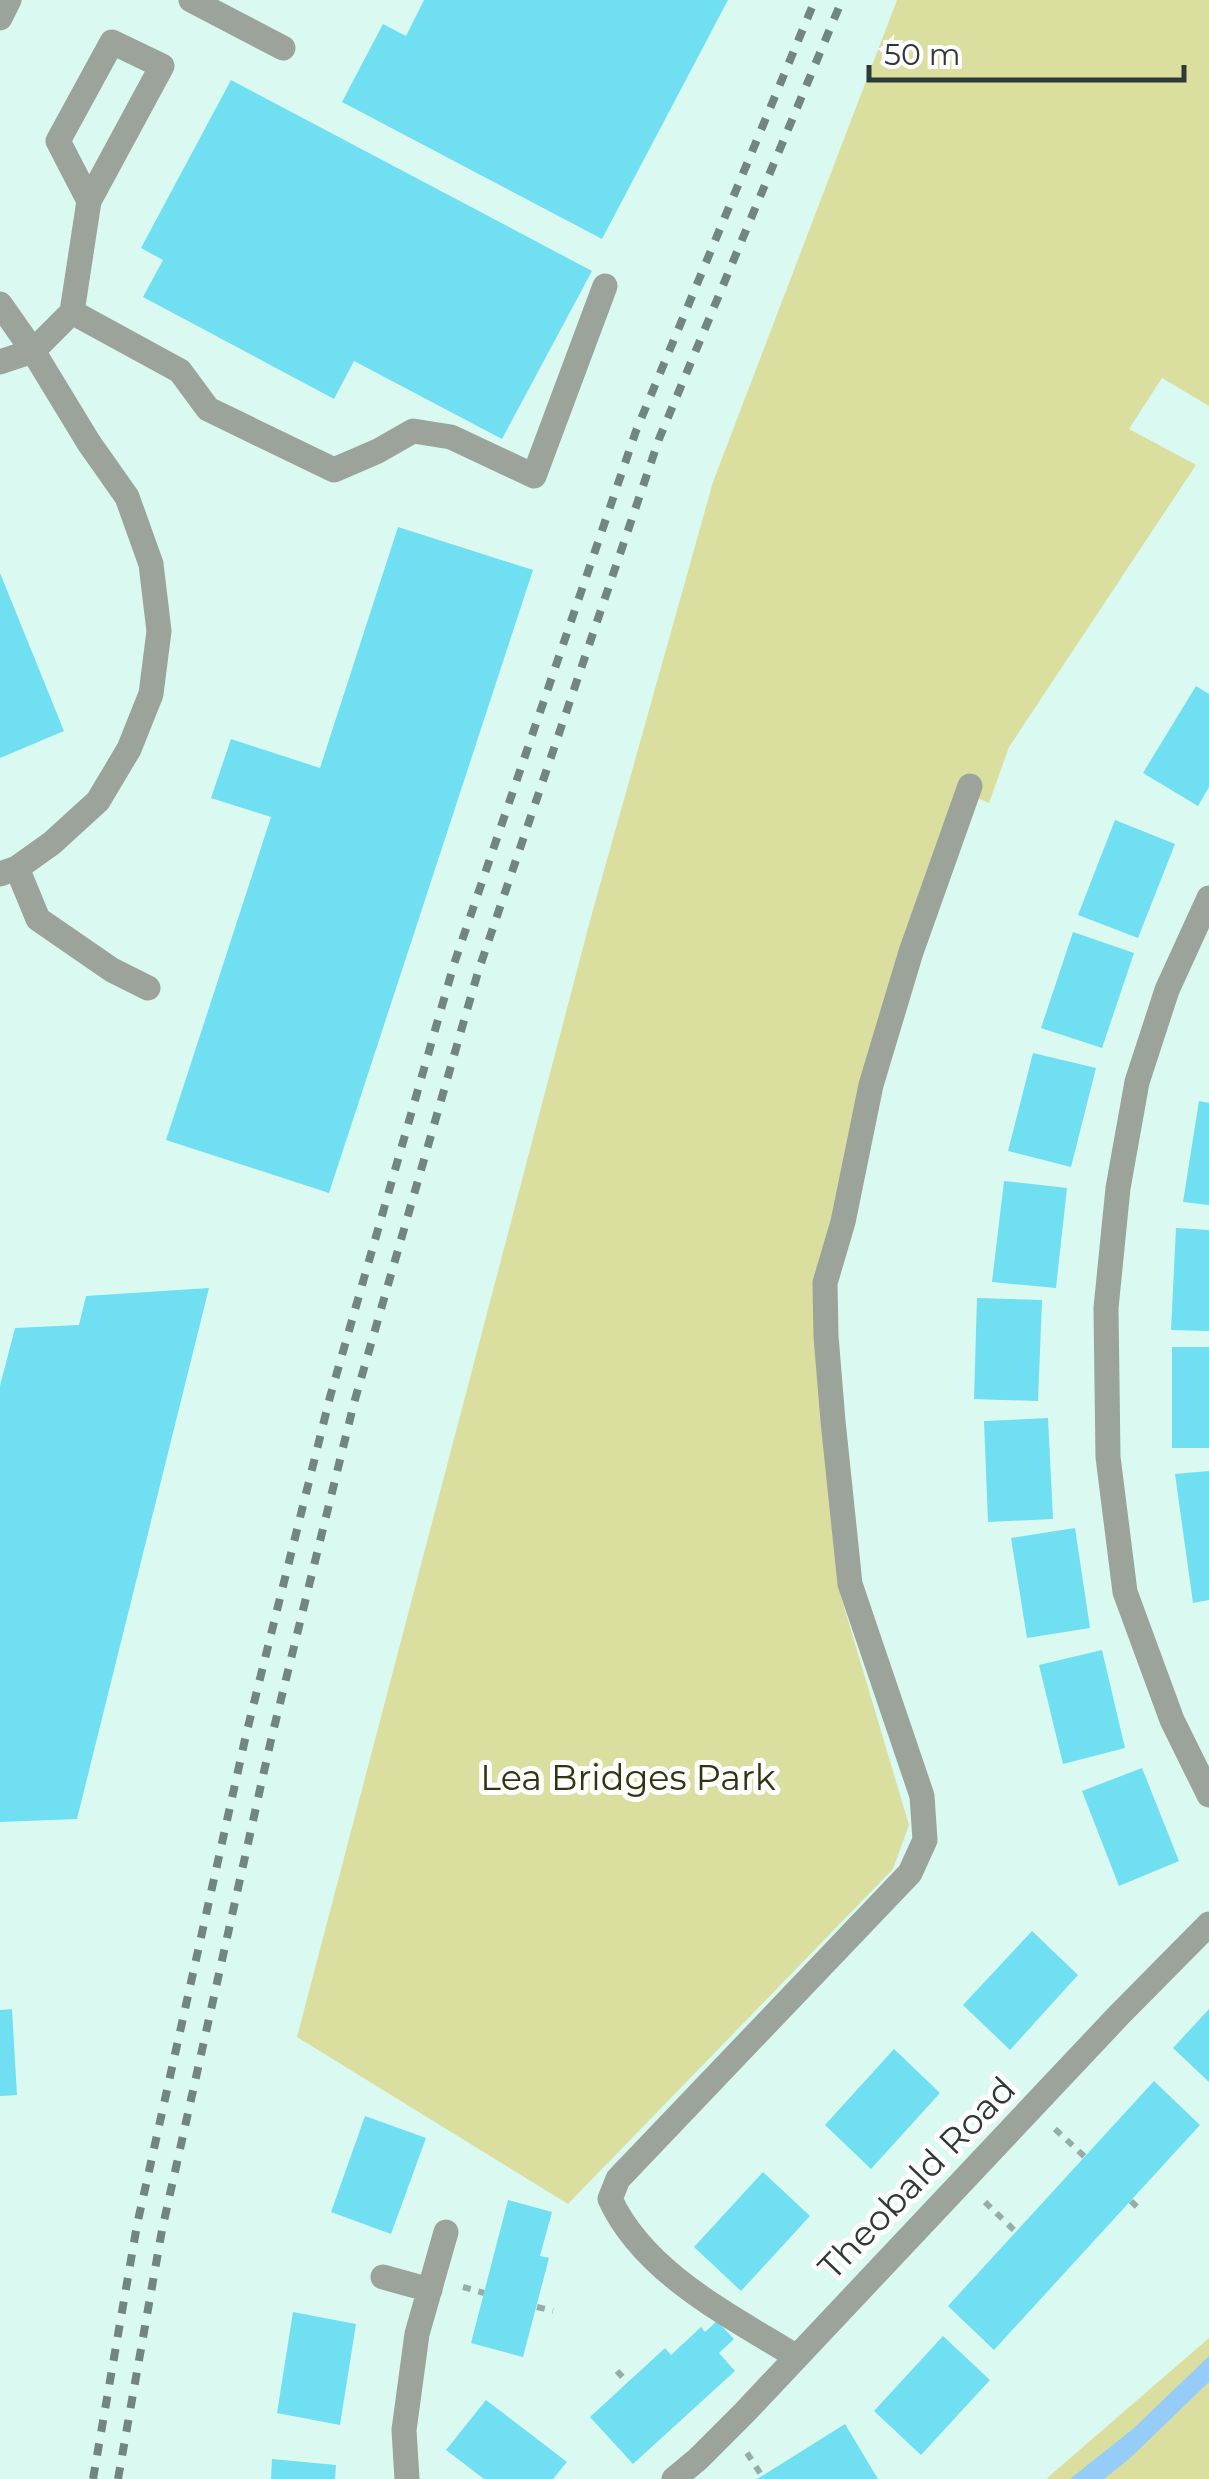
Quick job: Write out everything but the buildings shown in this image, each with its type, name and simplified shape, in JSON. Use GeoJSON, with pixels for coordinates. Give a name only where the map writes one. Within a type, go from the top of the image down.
{"type":"FeatureCollection","features":[{"type":"Feature","properties":{"kind":"street"},"geometry":{"type":"LineString","coordinates":[[0,18],[9,0]]}},
{"type":"Feature","properties":{"kind":"street"},"geometry":{"type":"LineString","coordinates":[[191,0],[282,48]]}},
{"type":"Feature","properties":{"kind":"street"},"geometry":{"type":"LineString","coordinates":[[0,362],[33,351],[72,312],[90,201],[162,66],[112,42],[58,141],[90,201]]}},
{"type":"Feature","properties":{"kind":"street"},"geometry":{"type":"LineString","coordinates":[[72,312],[180,371],[208,409],[334,470],[413,431],[451,436],[534,476],[605,286]]}},
{"type":"Feature","properties":{"kind":"street"},"geometry":{"type":"LineString","coordinates":[[0,304],[127,497],[151,564],[159,631],[151,694],[129,749],[98,801],[52,842],[8,871],[38,919],[112,970],[148,988]]}},
{"type":"Feature","properties":{"kind":"street"},"geometry":{"type":"LineString","coordinates":[[795,2356],[708,2305],[636,2242],[610,2199],[618,2179],[910,1872],[924,1840],[922,1796],[850,1584],[831,1404],[824,1284],[843,1222],[870,1085],[911,952],[970,786]]}},
{"type":"Feature","properties":{"kind":"street"},"geometry":{"type":"LineString","coordinates":[[1209,898],[1167,990],[1137,1082],[1118,1188],[1106,1308],[1108,1457],[1125,1592],[1172,1720],[1209,1795]]}},
{"type":"Feature","properties":{"kind":"street","name":"Theobald Road"},"geometry":{"type":"LineString","coordinates":[[674,2479],[744,2412],[1209,1924]]}},
{"type":"Feature","properties":{"kind":"street"},"geometry":{"type":"LineString","coordinates":[[407,2479],[404,2430],[418,2334],[446,2232]]}},
{"type":"Feature","properties":{"kind":"street"},"geometry":{"type":"LineString","coordinates":[[382,2277],[430,2290]]}},
{"type":"Feature","properties":{"kind":"path"},"geometry":{"type":"LineString","coordinates":[[1131,2201],[1142,2212]]}},
{"type":"Feature","properties":{"kind":"path"},"geometry":{"type":"LineString","coordinates":[[536,2307],[553,2311]]}},
{"type":"Feature","properties":{"kind":"path"},"geometry":{"type":"LineString","coordinates":[[617,2371],[628,2382]]}},
{"type":"Feature","properties":{"kind":"green space","name":"Lea Bridges Park"},"geometry":{"type":"Polygon","coordinates":[[[897,0],[1209,0],[1209,406],[1162,378],[1129,429],[1196,465],[1009,747],[989,803],[965,793],[818,1305],[839,1590],[909,1825],[893,1869],[568,2204],[297,2037],[591,917],[713,482],[897,0]]]}},
{"type":"Feature","properties":{"kind":"green space"},"geometry":{"type":"Polygon","coordinates":[[[1209,2338],[1209,2479],[1046,2479],[1209,2338]]]}},
{"type":"Feature","properties":{"kind":"water"},"geometry":{"type":"Polygon","coordinates":[[[1209,2356],[1209,2382],[1129,2459],[1104,2479],[1070,2479],[1134,2428],[1209,2356]]]}},
{"type":"Feature","properties":{"kind":"railway"},"geometry":{"type":"LineString","coordinates":[[93,2479],[137,2225],[246,1735],[330,1397],[454,964],[636,431],[815,0]]}},
{"type":"Feature","properties":{"kind":"railway"},"geometry":{"type":"LineString","coordinates":[[118,2479],[162,2230],[271,1740],[354,1403],[478,972],[659,439],[842,0]]}}]}
